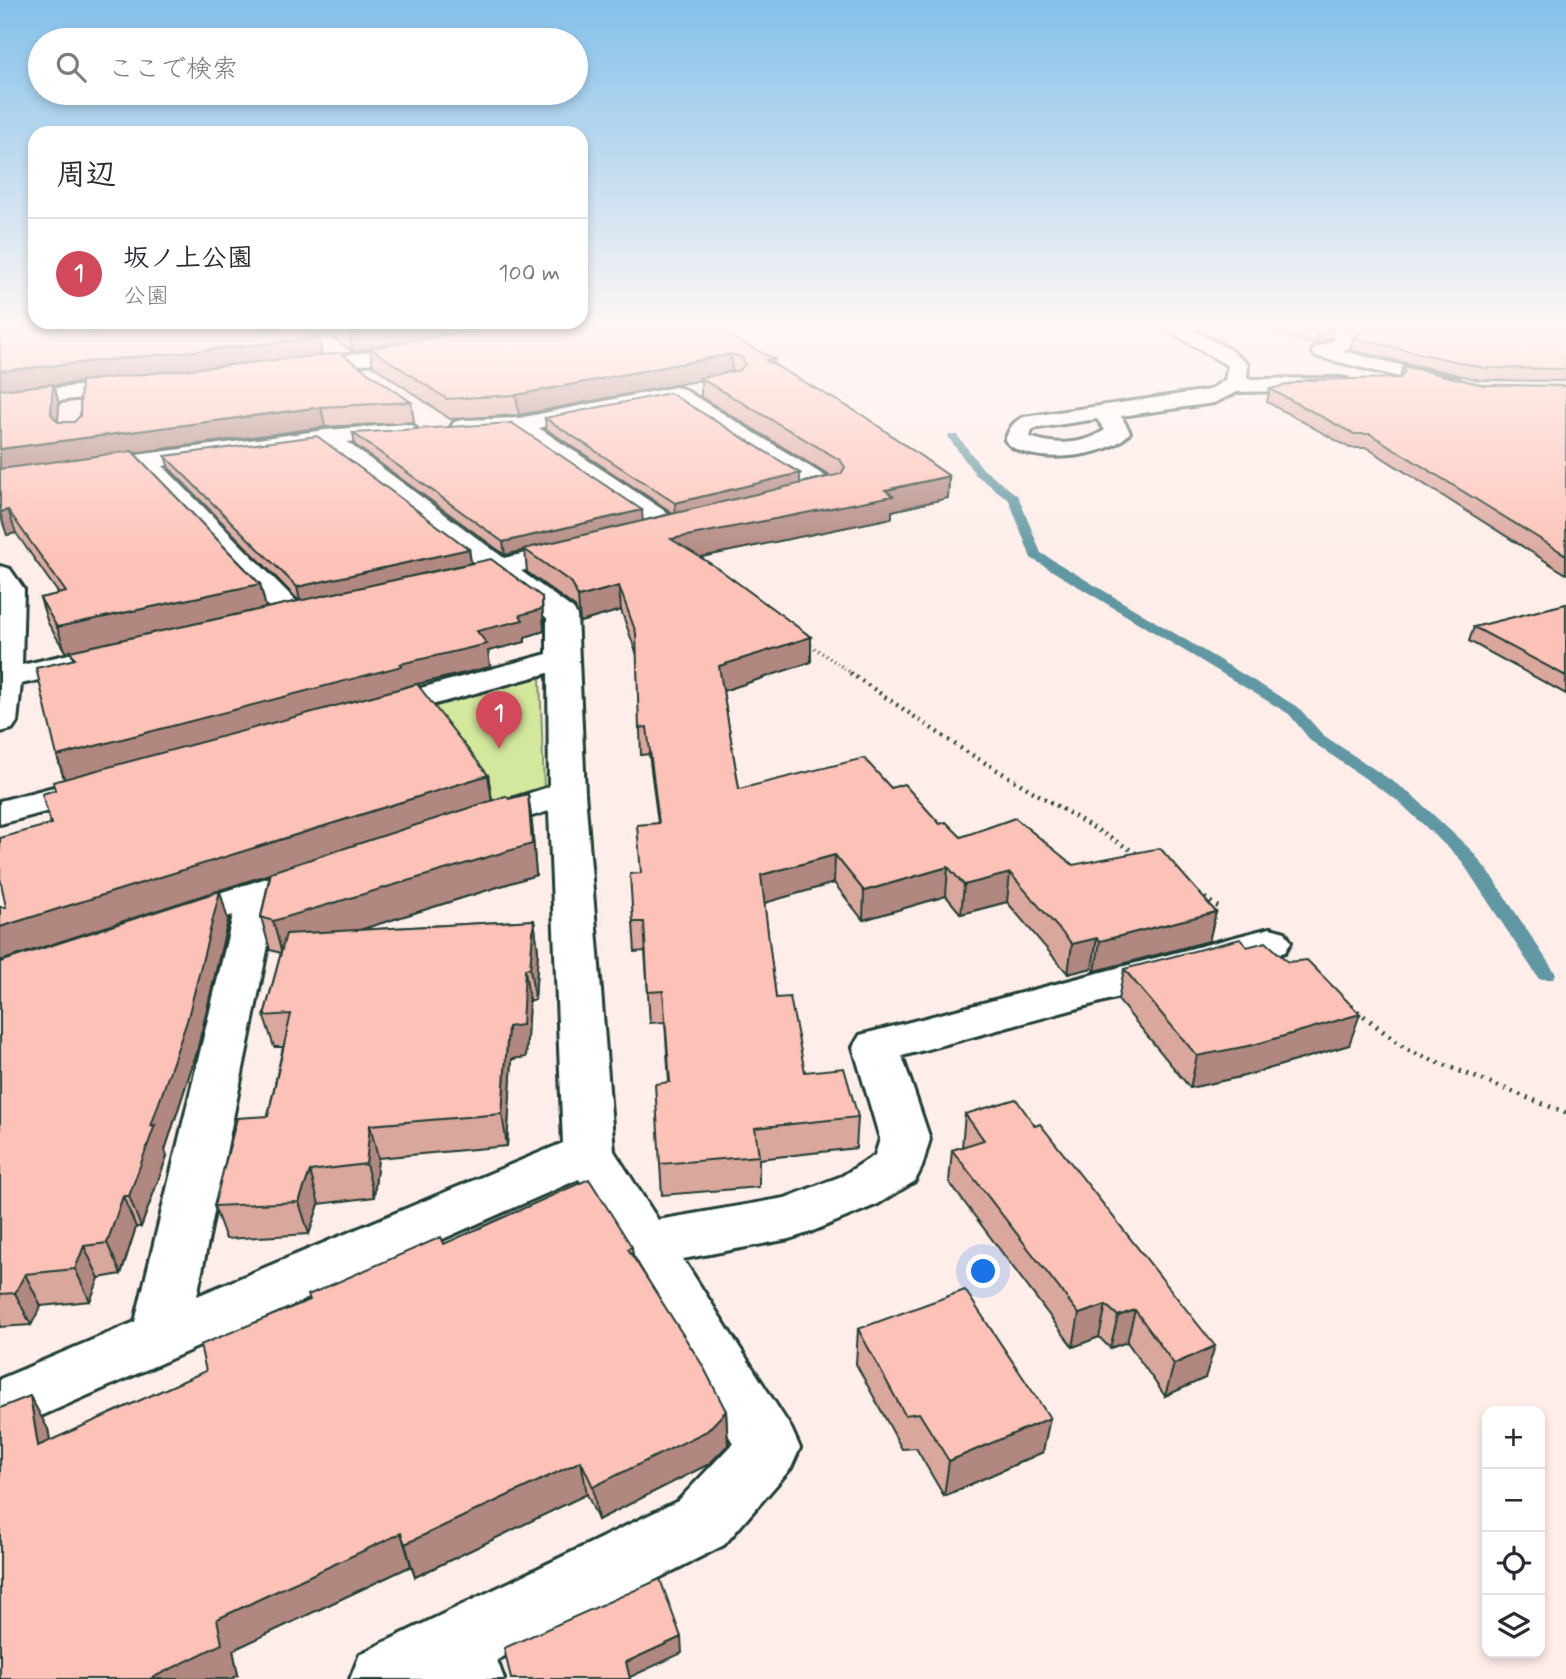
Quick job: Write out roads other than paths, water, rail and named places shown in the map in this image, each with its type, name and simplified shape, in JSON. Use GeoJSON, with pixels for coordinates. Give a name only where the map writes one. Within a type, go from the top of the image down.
{"type":"FeatureCollection","features":[{"type":"Feature","properties":{"kind":"street"},"geometry":{"type":"LineString","coordinates":[[0,481],[325,437],[519,425],[618,405]]}},
{"type":"Feature","properties":{"kind":"street"},"geometry":{"type":"LineString","coordinates":[[693,405],[829,489],[776,502]]}},
{"type":"Feature","properties":{"kind":"street"},"geometry":{"type":"LineString","coordinates":[[1102,412],[1149,405]]}},
{"type":"Feature","properties":{"kind":"street"},"geometry":{"type":"LineString","coordinates":[[519,425],[671,527]]}},
{"type":"Feature","properties":{"kind":"street"},"geometry":{"type":"LineString","coordinates":[[325,437],[562,615],[567,793],[589,1153],[769,1448],[701,1522],[462,1662],[385,1679]]}},
{"type":"Feature","properties":{"kind":"street"},"geometry":{"type":"LineString","coordinates":[[145,462],[305,611],[265,620]]}},
{"type":"Feature","properties":{"kind":"street"},"geometry":{"type":"LineString","coordinates":[[645,533],[697,521]]}},
{"type":"Feature","properties":{"kind":"street"},"geometry":{"type":"LineString","coordinates":[[433,582],[604,542]]}},
{"type":"Feature","properties":{"kind":"street"},"geometry":{"type":"LineString","coordinates":[[0,575],[9,589],[6,678],[0,722]]}},
{"type":"Feature","properties":{"kind":"street"},"geometry":{"type":"LineString","coordinates":[[6,678],[115,654]]}},
{"type":"Feature","properties":{"kind":"street"},"geometry":{"type":"LineString","coordinates":[[349,718],[564,659]]}},
{"type":"Feature","properties":{"kind":"street"},"geometry":{"type":"LineString","coordinates":[[0,813],[121,780]]}},
{"type":"Feature","properties":{"kind":"street"},"geometry":{"type":"LineString","coordinates":[[451,831],[567,793]]}},
{"type":"Feature","properties":{"kind":"street"},"geometry":{"type":"LineString","coordinates":[[142,932],[348,864]]}},
{"type":"Feature","properties":{"kind":"street"},"geometry":{"type":"LineString","coordinates":[[160,1338],[258,894]]}},
{"type":"Feature","properties":{"kind":"street"},"geometry":{"type":"LineString","coordinates":[[644,1244],[789,1218],[860,1189],[897,1167],[905,1139],[876,1047],[1270,942]]}},
{"type":"Feature","properties":{"kind":"street"},"geometry":{"type":"LineString","coordinates":[[0,1407],[589,1153]]}},
{"type":"Feature","properties":{"kind":"waterway"},"geometry":{"type":"LineString","coordinates":[[953,437],[979,472],[1014,498],[1035,555],[1294,711],[1317,738],[1404,797],[1466,855],[1484,878],[1546,974]]}},
{"type":"Feature","properties":{"kind":"place","name":"坂ノ上公園"},"geometry":{"type":"Point","coordinates":[499,749]}}]}
